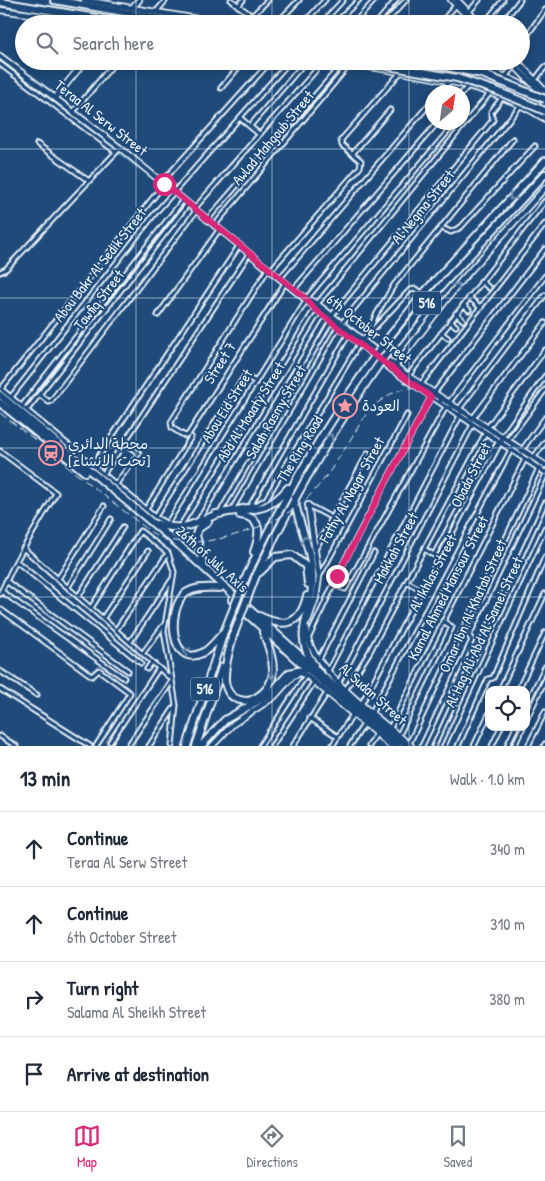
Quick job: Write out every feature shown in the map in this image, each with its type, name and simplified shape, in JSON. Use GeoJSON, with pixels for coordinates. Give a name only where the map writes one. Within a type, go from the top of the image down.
{"type":"FeatureCollection","features":[{"type":"Feature","properties":{"kind":"highway"},"geometry":{"type":"LineString","coordinates":[[54,0],[142,15]]}},
{"type":"Feature","properties":{"kind":"highway"},"geometry":{"type":"LineString","coordinates":[[0,2],[79,15]]}},
{"type":"Feature","properties":{"kind":"highway"},"geometry":{"type":"LineString","coordinates":[[410,70],[456,78],[497,90],[544,116]]}},
{"type":"Feature","properties":{"kind":"highway"},"geometry":{"type":"LineString","coordinates":[[462,70],[482,74],[545,99]]}},
{"type":"Feature","properties":{"kind":"highway","name":"The Ring Road"},"geometry":{"type":"LineString","coordinates":[[196,746],[254,578],[298,475],[371,362],[424,293],[545,161]]}},
{"type":"Feature","properties":{"kind":"highway","name":"The Ring Road"},"geometry":{"type":"LineString","coordinates":[[187,746],[224,632],[247,575],[290,495],[305,479],[348,408],[390,349],[467,258],[545,174]]}},
{"type":"Feature","properties":{"kind":"highway","name":"26th of July Axis"},"geometry":{"type":"LineString","coordinates":[[0,392],[154,520],[316,670],[408,745]]}},
{"type":"Feature","properties":{"kind":"highway","name":"26th of July Axis"},"geometry":{"type":"LineString","coordinates":[[0,402],[142,519],[220,588],[307,672],[397,746]]}},
{"type":"Feature","properties":{"kind":"highway"},"geometry":{"type":"LineString","coordinates":[[154,520],[178,528],[190,527],[221,514],[264,508],[290,495],[313,574],[311,596],[303,630],[303,641],[316,670]]}},
{"type":"Feature","properties":{"kind":"highway"},"geometry":{"type":"LineString","coordinates":[[205,569],[196,542],[198,530],[218,518],[233,515],[246,516],[258,525],[260,532],[247,575]]}},
{"type":"Feature","properties":{"kind":"highway"},"geometry":{"type":"LineString","coordinates":[[253,613],[278,624],[293,621],[303,609],[308,587],[306,566],[292,555],[274,558],[254,578]]}},
{"type":"Feature","properties":{"kind":"highway"},"geometry":{"type":"LineString","coordinates":[[220,588],[197,589],[181,598],[175,616],[174,638],[182,651],[198,655],[206,651],[224,632]]}},
{"type":"Feature","properties":{"kind":"highway"},"geometry":{"type":"LineString","coordinates":[[233,636],[225,669],[226,686],[231,696],[243,702],[249,702],[264,692],[273,674],[272,655],[262,629]]}},
{"type":"Feature","properties":{"kind":"highway"},"geometry":{"type":"LineString","coordinates":[[201,746],[225,720],[270,694],[289,673],[307,672]]}},
{"type":"Feature","properties":{"kind":"street"},"geometry":{"type":"LineString","coordinates":[[84,0],[173,15]]}},
{"type":"Feature","properties":{"kind":"street"},"geometry":{"type":"LineString","coordinates":[[132,8],[139,0]]}},
{"type":"Feature","properties":{"kind":"street"},"geometry":{"type":"LineString","coordinates":[[155,12],[166,0]]}},
{"type":"Feature","properties":{"kind":"street"},"geometry":{"type":"LineString","coordinates":[[231,0],[252,15]]}},
{"type":"Feature","properties":{"kind":"street"},"geometry":{"type":"LineString","coordinates":[[238,6],[243,0]]}},
{"type":"Feature","properties":{"kind":"street"},"geometry":{"type":"LineString","coordinates":[[254,15],[268,0]]}},
{"type":"Feature","properties":{"kind":"street"},"geometry":{"type":"LineString","coordinates":[[285,15],[299,0]]}},
{"type":"Feature","properties":{"kind":"street"},"geometry":{"type":"LineString","coordinates":[[311,15],[325,0]]}},
{"type":"Feature","properties":{"kind":"street"},"geometry":{"type":"LineString","coordinates":[[329,15],[343,0]]}},
{"type":"Feature","properties":{"kind":"street"},"geometry":{"type":"LineString","coordinates":[[343,15],[359,0]]}},
{"type":"Feature","properties":{"kind":"street"},"geometry":{"type":"LineString","coordinates":[[360,15],[374,0]]}},
{"type":"Feature","properties":{"kind":"street"},"geometry":{"type":"LineString","coordinates":[[384,15],[396,0]]}},
{"type":"Feature","properties":{"kind":"street"},"geometry":{"type":"LineString","coordinates":[[392,15],[406,0]]}},
{"type":"Feature","properties":{"kind":"street"},"geometry":{"type":"LineString","coordinates":[[451,0],[459,2],[471,15]]}},
{"type":"Feature","properties":{"kind":"street"},"geometry":{"type":"LineString","coordinates":[[468,13],[479,0]]}},
{"type":"Feature","properties":{"kind":"street"},"geometry":{"type":"LineString","coordinates":[[490,15],[503,0]]}},
{"type":"Feature","properties":{"kind":"street"},"geometry":{"type":"LineString","coordinates":[[508,15],[520,0]]}},
{"type":"Feature","properties":{"kind":"street"},"geometry":{"type":"LineString","coordinates":[[448,15],[459,2]]}},
{"type":"Feature","properties":{"kind":"street"},"geometry":{"type":"LineString","coordinates":[[0,10],[38,15]]}},
{"type":"Feature","properties":{"kind":"street"},"geometry":{"type":"LineString","coordinates":[[530,31],[545,10]]}},
{"type":"Feature","properties":{"kind":"street","name":"Teraa Al Serw Street"},"geometry":{"type":"LineString","coordinates":[[0,56],[15,67]]}},
{"type":"Feature","properties":{"kind":"street","name":"Teraa Al Serw Street"},"geometry":{"type":"LineString","coordinates":[[0,64],[118,150],[306,298]]}},
{"type":"Feature","properties":{"kind":"street"},"geometry":{"type":"LineString","coordinates":[[535,80],[545,67]]}},
{"type":"Feature","properties":{"kind":"street","name":"Teraa Al Serw Street"},"geometry":{"type":"LineString","coordinates":[[18,70],[118,150]]}},
{"type":"Feature","properties":{"kind":"street"},"geometry":{"type":"LineString","coordinates":[[55,98],[78,70]]}},
{"type":"Feature","properties":{"kind":"street"},"geometry":{"type":"LineString","coordinates":[[73,112],[108,70]]}},
{"type":"Feature","properties":{"kind":"street"},"geometry":{"type":"LineString","coordinates":[[220,88],[236,70]]}},
{"type":"Feature","properties":{"kind":"street"},"geometry":{"type":"LineString","coordinates":[[263,70],[163,185],[0,392],[11,397],[104,473],[146,509],[154,520],[181,526],[221,510],[250,506],[261,502],[269,494],[361,343],[410,290],[415,289],[424,293]]}},
{"type":"Feature","properties":{"kind":"street","name":"Abou Bakr Al Sedik Street"},"geometry":{"type":"LineString","coordinates":[[11,397],[172,194],[282,70]]}},
{"type":"Feature","properties":{"kind":"street"},"geometry":{"type":"LineString","coordinates":[[250,126],[298,70]]}},
{"type":"Feature","properties":{"kind":"street"},"geometry":{"type":"LineString","coordinates":[[40,394],[49,402],[51,400],[195,211],[259,134],[316,70]]}},
{"type":"Feature","properties":{"kind":"street"},"geometry":{"type":"LineString","coordinates":[[207,220],[337,70]]}},
{"type":"Feature","properties":{"kind":"street","name":"Awlad Mahgoub Street"},"geometry":{"type":"LineString","coordinates":[[214,226],[345,70]]}},
{"type":"Feature","properties":{"kind":"street"},"geometry":{"type":"LineString","coordinates":[[383,70],[463,85]]}},
{"type":"Feature","properties":{"kind":"street"},"geometry":{"type":"LineString","coordinates":[[487,70],[521,84],[545,99]]}},
{"type":"Feature","properties":{"kind":"street"},"geometry":{"type":"LineString","coordinates":[[505,77],[510,70]]}},
{"type":"Feature","properties":{"kind":"street"},"geometry":{"type":"LineString","coordinates":[[520,70],[545,99]]}},
{"type":"Feature","properties":{"kind":"street"},"geometry":{"type":"LineString","coordinates":[[522,70],[545,91]]}},
{"type":"Feature","properties":{"kind":"street"},"geometry":{"type":"LineString","coordinates":[[269,270],[360,167],[361,161],[342,145],[342,138],[400,73]]}},
{"type":"Feature","properties":{"kind":"street"},"geometry":{"type":"LineString","coordinates":[[521,84],[526,78]]}},
{"type":"Feature","properties":{"kind":"street"},"geometry":{"type":"LineString","coordinates":[[446,85],[449,82]]}},
{"type":"Feature","properties":{"kind":"street"},"geometry":{"type":"LineString","coordinates":[[470,87],[502,97],[544,116]]}},
{"type":"Feature","properties":{"kind":"street"},"geometry":{"type":"LineString","coordinates":[[181,526],[316,306],[490,93]]}},
{"type":"Feature","properties":{"kind":"street"},"geometry":{"type":"LineString","coordinates":[[332,315],[494,120],[490,112],[502,97]]}},
{"type":"Feature","properties":{"kind":"street"},"geometry":{"type":"LineString","coordinates":[[544,116],[540,108],[545,99]]}},
{"type":"Feature","properties":{"kind":"street","name":"Al Negma Street"},"geometry":{"type":"LineString","coordinates":[[340,325],[521,105]]}},
{"type":"Feature","properties":{"kind":"street"},"geometry":{"type":"LineString","coordinates":[[280,278],[425,109]]}},
{"type":"Feature","properties":{"kind":"street"},"geometry":{"type":"LineString","coordinates":[[352,154],[390,110]]}},
{"type":"Feature","properties":{"kind":"street"},"geometry":{"type":"LineString","coordinates":[[240,118],[259,134]]}},
{"type":"Feature","properties":{"kind":"street"},"geometry":{"type":"LineString","coordinates":[[294,289],[431,130]]}},
{"type":"Feature","properties":{"kind":"street","name":"Abou Eid Street"},"geometry":{"type":"LineString","coordinates":[[167,524],[306,298],[449,130]]}},
{"type":"Feature","properties":{"kind":"street"},"geometry":{"type":"LineString","coordinates":[[367,336],[376,315],[394,286],[513,139]]}},
{"type":"Feature","properties":{"kind":"street"},"geometry":{"type":"LineString","coordinates":[[37,144],[89,181]]}},
{"type":"Feature","properties":{"kind":"street"},"geometry":{"type":"LineString","coordinates":[[442,228],[451,232],[461,227],[535,146]]}},
{"type":"Feature","properties":{"kind":"street"},"geometry":{"type":"LineString","coordinates":[[0,272],[6,270],[118,150]]}},
{"type":"Feature","properties":{"kind":"street"},"geometry":{"type":"LineString","coordinates":[[395,366],[461,281],[545,188]]}},
{"type":"Feature","properties":{"kind":"street"},"geometry":{"type":"LineString","coordinates":[[22,406],[182,201]]}},
{"type":"Feature","properties":{"kind":"street"},"geometry":{"type":"LineString","coordinates":[[408,376],[545,201]]}},
{"type":"Feature","properties":{"kind":"street","name":"Tawfiq Street"},"geometry":{"type":"LineString","coordinates":[[27,410],[186,205]]}},
{"type":"Feature","properties":{"kind":"street"},"geometry":{"type":"LineString","coordinates":[[421,384],[545,224]]}},
{"type":"Feature","properties":{"kind":"street"},"geometry":{"type":"LineString","coordinates":[[158,315],[219,230]]}},
{"type":"Feature","properties":{"kind":"street"},"geometry":{"type":"LineString","coordinates":[[93,465],[239,246]]}},
{"type":"Feature","properties":{"kind":"street"},"geometry":{"type":"LineString","coordinates":[[308,640],[333,585],[433,395],[545,249]]}},
{"type":"Feature","properties":{"kind":"street"},"geometry":{"type":"LineString","coordinates":[[104,473],[249,254]]}},
{"type":"Feature","properties":{"kind":"street","name":"Street 7"},"geometry":{"type":"LineString","coordinates":[[269,270],[171,422],[172,428],[185,436],[188,435],[285,282]]}},
{"type":"Feature","properties":{"kind":"street"},"geometry":{"type":"LineString","coordinates":[[333,585],[345,589],[447,404],[545,276]]}},
{"type":"Feature","properties":{"kind":"street"},"geometry":{"type":"LineString","coordinates":[[482,281],[489,288]]}},
{"type":"Feature","properties":{"kind":"street"},"geometry":{"type":"LineString","coordinates":[[459,409],[545,295]]}},
{"type":"Feature","properties":{"kind":"street"},"geometry":{"type":"LineString","coordinates":[[469,297],[481,308]]}},
{"type":"Feature","properties":{"kind":"street","name":"6th October Street"},"geometry":{"type":"LineString","coordinates":[[306,298],[332,315],[348,335],[421,384],[433,395]]}},
{"type":"Feature","properties":{"kind":"street"},"geometry":{"type":"LineString","coordinates":[[463,305],[469,310]]}},
{"type":"Feature","properties":{"kind":"street","name":"6th October Street"},"geometry":{"type":"LineString","coordinates":[[316,306],[331,321],[340,325],[361,343],[447,404],[460,416],[487,430]]}},
{"type":"Feature","properties":{"kind":"street"},"geometry":{"type":"LineString","coordinates":[[456,314],[463,320]]}},
{"type":"Feature","properties":{"kind":"street","name":"Abd Al Moaaty Street"},"geometry":{"type":"LineString","coordinates":[[198,520],[324,315]]}},
{"type":"Feature","properties":{"kind":"street"},"geometry":{"type":"LineString","coordinates":[[221,510],[331,321]]}},
{"type":"Feature","properties":{"kind":"street"},"geometry":{"type":"LineString","coordinates":[[450,321],[456,326]]}},
{"type":"Feature","properties":{"kind":"street"},"geometry":{"type":"LineString","coordinates":[[473,418],[545,323]]}},
{"type":"Feature","properties":{"kind":"street","name":"Salah Rasmy Street"},"geometry":{"type":"LineString","coordinates":[[232,508],[340,325]]}},
{"type":"Feature","properties":{"kind":"street"},"geometry":{"type":"LineString","coordinates":[[441,333],[448,338]]}},
{"type":"Feature","properties":{"kind":"street"},"geometry":{"type":"LineString","coordinates":[[250,506],[348,335]]}},
{"type":"Feature","properties":{"kind":"street"},"geometry":{"type":"LineString","coordinates":[[346,690],[407,582],[487,430],[545,350]]}},
{"type":"Feature","properties":{"kind":"street"},"geometry":{"type":"LineString","coordinates":[[154,520],[244,377],[247,376],[256,382]]}},
{"type":"Feature","properties":{"kind":"street"},"geometry":{"type":"LineString","coordinates":[[434,555],[482,466],[545,376]]}},
{"type":"Feature","properties":{"kind":"street"},"geometry":{"type":"LineString","coordinates":[[508,440],[545,390]]}},
{"type":"Feature","properties":{"kind":"street","name":"6th October Street"},"geometry":{"type":"LineString","coordinates":[[447,404],[473,418],[545,472]]}},
{"type":"Feature","properties":{"kind":"street","name":"Fathy Al Nagar Street"},"geometry":{"type":"LineString","coordinates":[[319,577],[407,415]]}},
{"type":"Feature","properties":{"kind":"street"},"geometry":{"type":"LineString","coordinates":[[328,671],[460,416]]}},
{"type":"Feature","properties":{"kind":"street"},"geometry":{"type":"LineString","coordinates":[[522,450],[545,418]]}},
{"type":"Feature","properties":{"kind":"street","name":"Makkah Street"},"geometry":{"type":"LineString","coordinates":[[339,682],[473,424]]}},
{"type":"Feature","properties":{"kind":"street"},"geometry":{"type":"LineString","coordinates":[[146,509],[191,437]]}},
{"type":"Feature","properties":{"kind":"street","name":"6th October Street"},"geometry":{"type":"LineString","coordinates":[[500,439],[508,440],[513,447],[522,450],[545,465]]}},
{"type":"Feature","properties":{"kind":"street","name":"Obada Street"},"geometry":{"type":"LineString","coordinates":[[362,703],[500,439]]}},
{"type":"Feature","properties":{"kind":"street"},"geometry":{"type":"LineString","coordinates":[[534,457],[545,442]]}},
{"type":"Feature","properties":{"kind":"street"},"geometry":{"type":"LineString","coordinates":[[116,484],[139,453],[124,443]]}},
{"type":"Feature","properties":{"kind":"street","name":"Al Ikhlas Street"},"geometry":{"type":"LineString","coordinates":[[372,712],[513,447]]}},
{"type":"Feature","properties":{"kind":"street"},"geometry":{"type":"LineString","coordinates":[[0,451],[56,493],[23,548],[0,592],[124,678]]}},
{"type":"Feature","properties":{"kind":"street"},"geometry":{"type":"LineString","coordinates":[[316,548],[368,454]]}},
{"type":"Feature","properties":{"kind":"street","name":"Kamal Ahmed Mansour Street"},"geometry":{"type":"LineString","coordinates":[[390,728],[526,459]]}},
{"type":"Feature","properties":{"kind":"street"},"geometry":{"type":"LineString","coordinates":[[408,745],[466,627],[466,620],[539,468]]}},
{"type":"Feature","properties":{"kind":"street","name":"Omar Ibn Al Khatab Street"},"geometry":{"type":"LineString","coordinates":[[422,746],[472,640],[469,636],[545,476]]}},
{"type":"Feature","properties":{"kind":"street"},"geometry":{"type":"LineString","coordinates":[[434,746],[545,503]]}},
{"type":"Feature","properties":{"kind":"street"},"geometry":{"type":"LineString","coordinates":[[308,505],[319,577],[316,598],[307,626],[308,640]]}},
{"type":"Feature","properties":{"kind":"street"},"geometry":{"type":"LineString","coordinates":[[308,505],[332,518]]}},
{"type":"Feature","properties":{"kind":"street"},"geometry":{"type":"LineString","coordinates":[[58,579],[104,506]]}},
{"type":"Feature","properties":{"kind":"street"},"geometry":{"type":"LineString","coordinates":[[68,587],[111,519]]}},
{"type":"Feature","properties":{"kind":"street"},"geometry":{"type":"LineString","coordinates":[[78,597],[123,527]]}},
{"type":"Feature","properties":{"kind":"street","name":"Al Hag Ali Abd Al Samei Street"},"geometry":{"type":"LineString","coordinates":[[444,746],[545,528]]}},
{"type":"Feature","properties":{"kind":"street"},"geometry":{"type":"LineString","coordinates":[[91,608],[140,531],[168,553],[172,560],[174,576],[164,625],[176,705],[172,746]]}},
{"type":"Feature","properties":{"kind":"street"},"geometry":{"type":"LineString","coordinates":[[23,548],[143,653],[171,680]]}},
{"type":"Feature","properties":{"kind":"street"},"geometry":{"type":"LineString","coordinates":[[424,550],[439,558]]}},
{"type":"Feature","properties":{"kind":"street"},"geometry":{"type":"LineString","coordinates":[[103,618],[148,551]]}},
{"type":"Feature","properties":{"kind":"street"},"geometry":{"type":"LineString","coordinates":[[116,630],[168,553]]}},
{"type":"Feature","properties":{"kind":"street"},"geometry":{"type":"LineString","coordinates":[[318,660],[374,553]]}},
{"type":"Feature","properties":{"kind":"street"},"geometry":{"type":"LineString","coordinates":[[458,746],[488,679],[492,678],[496,670],[545,558]]}},
{"type":"Feature","properties":{"kind":"street"},"geometry":{"type":"LineString","coordinates":[[16,561],[141,663]]}},
{"type":"Feature","properties":{"kind":"street"},"geometry":{"type":"LineString","coordinates":[[130,642],[174,576]]}},
{"type":"Feature","properties":{"kind":"street"},"geometry":{"type":"LineString","coordinates":[[6,581],[128,670]]}},
{"type":"Feature","properties":{"kind":"street"},"geometry":{"type":"LineString","coordinates":[[407,582],[422,590]]}},
{"type":"Feature","properties":{"kind":"street"},"geometry":{"type":"LineString","coordinates":[[502,686],[545,594]]}},
{"type":"Feature","properties":{"kind":"street"},"geometry":{"type":"LineString","coordinates":[[0,609],[92,676],[99,670],[130,693],[96,746]]}},
{"type":"Feature","properties":{"kind":"street"},"geometry":{"type":"LineString","coordinates":[[399,735],[452,627],[443,621]]}},
{"type":"Feature","properties":{"kind":"street"},"geometry":{"type":"LineString","coordinates":[[143,653],[164,625]]}},
{"type":"Feature","properties":{"kind":"street"},"geometry":{"type":"LineString","coordinates":[[520,686],[545,633]]}},
{"type":"Feature","properties":{"kind":"street","name":"Al Sudan Street"},"geometry":{"type":"LineString","coordinates":[[308,640],[318,660],[346,690],[399,735],[408,745]]}},
{"type":"Feature","properties":{"kind":"street"},"geometry":{"type":"LineString","coordinates":[[147,669],[152,662]]}},
{"type":"Feature","properties":{"kind":"street"},"geometry":{"type":"LineString","coordinates":[[110,742],[159,668]]}},
{"type":"Feature","properties":{"kind":"street"},"geometry":{"type":"LineString","coordinates":[[530,698],[545,668]]}},
{"type":"Feature","properties":{"kind":"street"},"geometry":{"type":"LineString","coordinates":[[0,671],[37,694]]}},
{"type":"Feature","properties":{"kind":"street"},"geometry":{"type":"LineString","coordinates":[[307,672],[314,682],[390,746]]}},
{"type":"Feature","properties":{"kind":"street"},"geometry":{"type":"LineString","coordinates":[[212,746],[233,724],[274,697],[293,676],[307,672]]}},
{"type":"Feature","properties":{"kind":"street"},"geometry":{"type":"LineString","coordinates":[[260,746],[307,672]]}},
{"type":"Feature","properties":{"kind":"street"},"geometry":{"type":"LineString","coordinates":[[128,746],[171,680]]}},
{"type":"Feature","properties":{"kind":"street"},"geometry":{"type":"LineString","coordinates":[[530,712],[545,680]]}},
{"type":"Feature","properties":{"kind":"street"},"geometry":{"type":"LineString","coordinates":[[272,746],[314,682]]}},
{"type":"Feature","properties":{"kind":"street"},"geometry":{"type":"LineString","coordinates":[[0,689],[90,746]]}},
{"type":"Feature","properties":{"kind":"street"},"geometry":{"type":"LineString","coordinates":[[293,746],[327,693]]}},
{"type":"Feature","properties":{"kind":"street"},"geometry":{"type":"LineString","coordinates":[[149,746],[176,705]]}},
{"type":"Feature","properties":{"kind":"street"},"geometry":{"type":"LineString","coordinates":[[528,746],[545,712]]}},
{"type":"Feature","properties":{"kind":"street"},"geometry":{"type":"LineString","coordinates":[[332,746],[354,714]]}},
{"type":"Feature","properties":{"kind":"street"},"geometry":{"type":"LineString","coordinates":[[310,718],[338,737]]}},
{"type":"Feature","properties":{"kind":"street"},"geometry":{"type":"LineString","coordinates":[[474,746],[485,723]]}},
{"type":"Feature","properties":{"kind":"street"},"geometry":{"type":"LineString","coordinates":[[350,746],[365,724]]}},
{"type":"Feature","properties":{"kind":"street"},"geometry":{"type":"LineString","coordinates":[[492,746],[499,731]]}},
{"type":"Feature","properties":{"kind":"street"},"geometry":{"type":"LineString","coordinates":[[507,746],[514,731]]}},
{"type":"Feature","properties":{"kind":"street"},"geometry":{"type":"LineString","coordinates":[[514,746],[521,731]]}},
{"type":"Feature","properties":{"kind":"street"},"geometry":{"type":"LineString","coordinates":[[369,746],[376,734]]}},
{"type":"Feature","properties":{"kind":"street"},"geometry":{"type":"LineString","coordinates":[[0,736],[16,746]]}},
{"type":"Feature","properties":{"kind":"waterway"},"geometry":{"type":"LineString","coordinates":[[0,60],[115,149]]}},
{"type":"Feature","properties":{"kind":"waterway"},"geometry":{"type":"LineString","coordinates":[[119,152],[137,166]]}},
{"type":"Feature","properties":{"kind":"railway"},"geometry":{"type":"LineString","coordinates":[[65,465],[156,536],[182,542],[215,540],[264,525],[279,518],[303,502],[322,482],[369,410],[399,390],[410,388],[436,398],[545,470]]}},
{"type":"Feature","properties":{"kind":"railway"},"geometry":{"type":"LineString","coordinates":[[0,413],[38,442]]}},
{"type":"Feature","properties":{"kind":"place","name":"العودة"},"geometry":{"type":"Point","coordinates":[345,406]}},
{"type":"Feature","properties":{"kind":"place","name":"محطة الدائري [تحت الانشاء]"},"geometry":{"type":"Point","coordinates":[51,453]}},
{"type":"Feature","properties":{"kind":"route"},"geometry":{"type":"LineString","coordinates":[[164,184],[303,296],[315,309],[392,370],[431,397],[337,576]]}}]}
